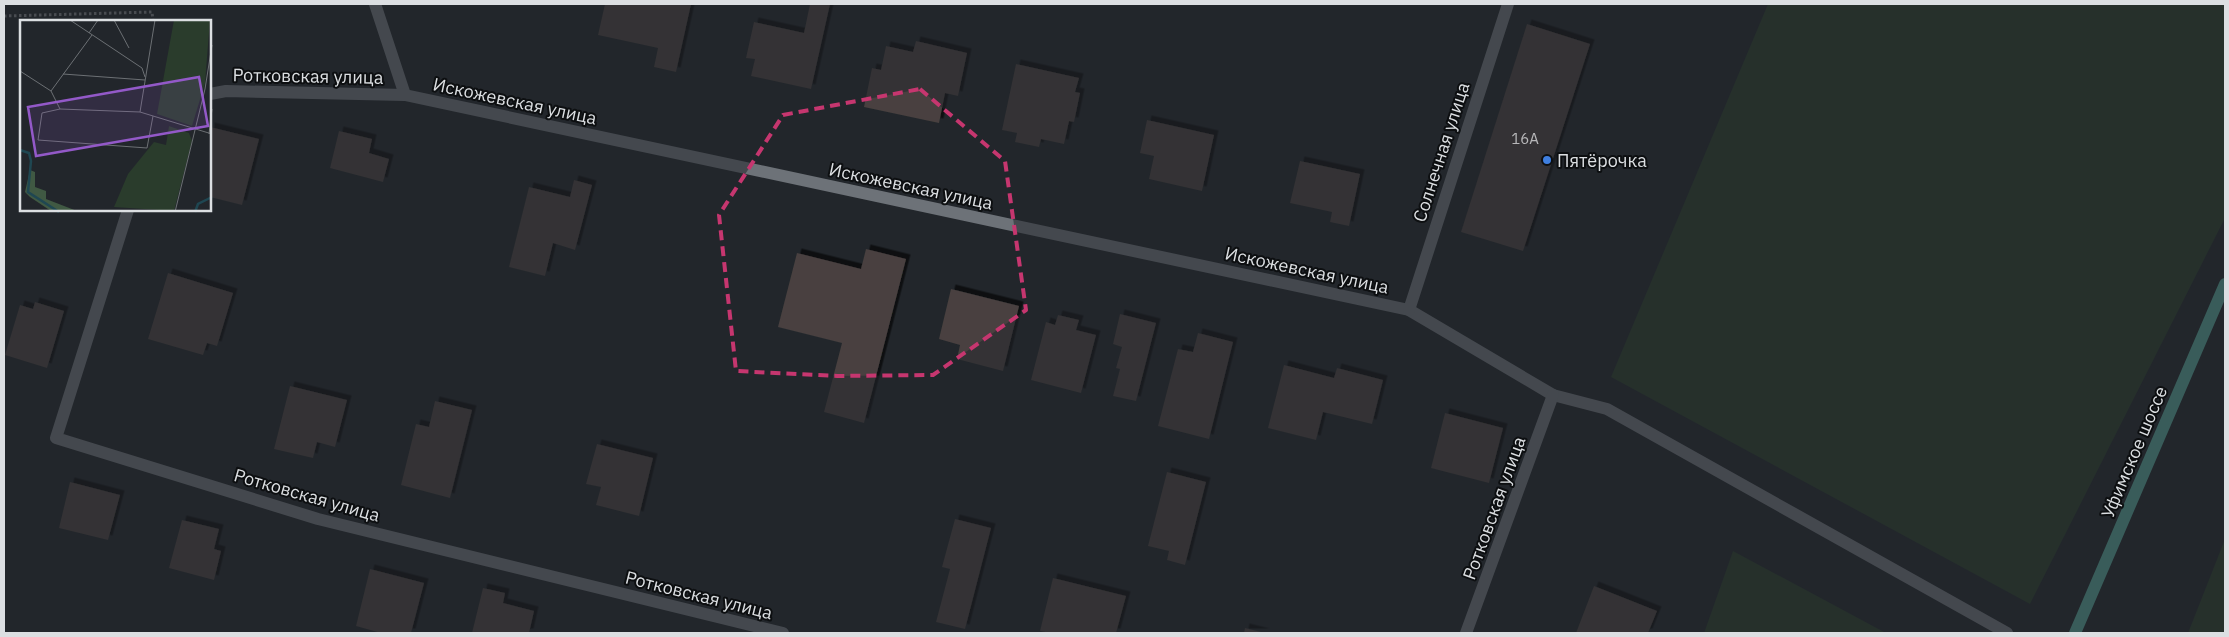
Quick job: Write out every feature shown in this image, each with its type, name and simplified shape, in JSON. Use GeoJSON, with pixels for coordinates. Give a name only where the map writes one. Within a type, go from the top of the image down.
{"type":"FeatureCollection","features":[{"type":"Feature","properties":{"kind":"main road","name":"Уфимское шоссе"},"geometry":{"type":"LineString","coordinates":[[2075,633],[2225,284]]}},
{"type":"Feature","properties":{"kind":"street"},"geometry":{"type":"LineString","coordinates":[[375,4],[406,95]]}},
{"type":"Feature","properties":{"kind":"street","name":"Солнечная улица"},"geometry":{"type":"LineString","coordinates":[[1408,310],[1508,4]]}},
{"type":"Feature","properties":{"kind":"street","name":"Ротковская улица"},"geometry":{"type":"LineString","coordinates":[[211,94],[226,91],[406,95]]}},
{"type":"Feature","properties":{"kind":"street","name":"Искожевская улица"},"geometry":{"type":"LineString","coordinates":[[406,95],[1408,310],[1553,395],[1607,409],[2006,633]]}},
{"type":"Feature","properties":{"kind":"street","name":"Ротковская улица"},"geometry":{"type":"LineString","coordinates":[[128,211],[56,438],[318,519],[783,633]]}},
{"type":"Feature","properties":{"kind":"street","name":"Ротковская улица"},"geometry":{"type":"LineString","coordinates":[[1466,633],[1553,395]]}},
{"type":"Feature","properties":{"kind":"path"},"geometry":{"type":"LineString","coordinates":[[4,16],[152,12],[153,20]]}},
{"type":"Feature","properties":{"kind":"highlighted area"},"geometry":{"type":"Polygon","coordinates":[[[920,89],[1005,161],[1026,310],[933,375],[837,376],[736,371],[719,215],[783,115],[920,89]]]}},
{"type":"Feature","properties":{"kind":"green space"},"geometry":{"type":"Polygon","coordinates":[[[1768,4],[2225,4],[2225,218],[2030,604],[1611,377],[1768,4]]]}},
{"type":"Feature","properties":{"kind":"green space"},"geometry":{"type":"Polygon","coordinates":[[[2225,539],[2225,633],[2188,633],[2225,539]]]}},
{"type":"Feature","properties":{"kind":"green space"},"geometry":{"type":"Polygon","coordinates":[[[1733,551],[1886,633],[1704,633],[1733,551]]]}},
{"type":"Feature","properties":{"kind":"building"},"geometry":{"type":"Polygon","coordinates":[[[605,4],[691,4],[676,72],[654,67],[658,48],[598,35],[605,4]]]}},
{"type":"Feature","properties":{"kind":"building"},"geometry":{"type":"Polygon","coordinates":[[[810,4],[830,4],[811,89],[751,76],[755,59],[746,58],[754,22],[804,33],[810,4]]]}},
{"type":"Feature","properties":{"kind":"building"},"geometry":{"type":"Polygon","coordinates":[[[1527,24],[1590,44],[1523,251],[1461,232],[1527,24]]]}},
{"type":"Feature","properties":{"kind":"building"},"geometry":{"type":"Polygon","coordinates":[[[916,41],[967,53],[958,96],[945,93],[939,123],[864,107],[872,68],[881,70],[886,46],[913,52],[916,41]]]}},
{"type":"Feature","properties":{"kind":"building"},"geometry":{"type":"Polygon","coordinates":[[[1016,64],[1079,78],[1075,92],[1080,93],[1074,122],[1069,121],[1064,144],[1041,139],[1039,147],[1015,142],[1017,133],[1002,130],[1016,64]]]}},
{"type":"Feature","properties":{"kind":"building"},"geometry":{"type":"Polygon","coordinates":[[[1147,120],[1214,135],[1202,191],[1149,179],[1154,156],[1140,153],[1147,120]]]}},
{"type":"Feature","properties":{"kind":"building"},"geometry":{"type":"Polygon","coordinates":[[[211,127],[259,139],[242,205],[211,197],[211,127]]]}},
{"type":"Feature","properties":{"kind":"building"},"geometry":{"type":"Polygon","coordinates":[[[339,131],[372,139],[369,153],[389,159],[383,182],[330,168],[339,131]]]}},
{"type":"Feature","properties":{"kind":"building"},"geometry":{"type":"Polygon","coordinates":[[[1300,161],[1360,174],[1349,226],[1330,222],[1332,212],[1290,203],[1300,161]]]}},
{"type":"Feature","properties":{"kind":"building"},"geometry":{"type":"Polygon","coordinates":[[[574,180],[592,185],[575,250],[553,243],[545,276],[509,267],[529,187],[570,197],[574,180]]]}},
{"type":"Feature","properties":{"kind":"building"},"geometry":{"type":"Polygon","coordinates":[[[866,249],[906,259],[864,423],[824,412],[842,343],[778,327],[797,253],[861,269],[866,249]]]}},
{"type":"Feature","properties":{"kind":"building"},"geometry":{"type":"Polygon","coordinates":[[[168,273],[233,293],[217,346],[207,343],[203,355],[148,339],[168,273]]]}},
{"type":"Feature","properties":{"kind":"building"},"geometry":{"type":"Polygon","coordinates":[[[951,289],[1019,306],[1003,371],[957,359],[960,345],[939,339],[951,289]]]}},
{"type":"Feature","properties":{"kind":"building"},"geometry":{"type":"Polygon","coordinates":[[[35,302],[64,311],[47,368],[5,355],[20,305],[33,309],[35,302]]]}},
{"type":"Feature","properties":{"kind":"building"},"geometry":{"type":"Polygon","coordinates":[[[1120,314],[1156,323],[1136,401],[1113,396],[1120,369],[1116,368],[1122,347],[1113,344],[1120,314]]]}},
{"type":"Feature","properties":{"kind":"building"},"geometry":{"type":"Polygon","coordinates":[[[1058,315],[1079,320],[1076,330],[1096,335],[1081,393],[1031,380],[1046,322],[1055,325],[1058,315]]]}},
{"type":"Feature","properties":{"kind":"building"},"geometry":{"type":"Polygon","coordinates":[[[1198,333],[1233,342],[1209,439],[1158,426],[1178,349],[1193,352],[1198,333]]]}},
{"type":"Feature","properties":{"kind":"building"},"geometry":{"type":"Polygon","coordinates":[[[1284,365],[1334,378],[1337,368],[1383,380],[1372,424],[1323,412],[1316,440],[1268,428],[1284,365]]]}},
{"type":"Feature","properties":{"kind":"building"},"geometry":{"type":"Polygon","coordinates":[[[290,386],[347,400],[335,447],[317,442],[313,458],[274,449],[290,386]]]}},
{"type":"Feature","properties":{"kind":"building"},"geometry":{"type":"Polygon","coordinates":[[[435,401],[472,410],[450,498],[401,485],[416,424],[429,427],[435,401]]]}},
{"type":"Feature","properties":{"kind":"building"},"geometry":{"type":"Polygon","coordinates":[[[1445,413],[1503,428],[1489,483],[1431,468],[1445,413]]]}},
{"type":"Feature","properties":{"kind":"building"},"geometry":{"type":"Polygon","coordinates":[[[597,444],[653,458],[639,516],[596,505],[601,487],[586,484],[597,444]]]}},
{"type":"Feature","properties":{"kind":"building"},"geometry":{"type":"Polygon","coordinates":[[[1167,472],[1206,482],[1185,565],[1167,560],[1169,551],[1148,546],[1167,472]]]}},
{"type":"Feature","properties":{"kind":"building"},"geometry":{"type":"Polygon","coordinates":[[[70,482],[120,495],[108,540],[59,528],[70,482]]]}},
{"type":"Feature","properties":{"kind":"building"},"geometry":{"type":"Polygon","coordinates":[[[955,519],[991,528],[965,629],[936,622],[950,569],[942,567],[955,519]]]}},
{"type":"Feature","properties":{"kind":"building"},"geometry":{"type":"Polygon","coordinates":[[[182,520],[219,529],[214,549],[221,551],[214,580],[169,568],[182,520]]]}},
{"type":"Feature","properties":{"kind":"building"},"geometry":{"type":"Polygon","coordinates":[[[370,569],[424,583],[411,633],[381,633],[356,626],[370,569]]]}},
{"type":"Feature","properties":{"kind":"building"},"geometry":{"type":"Polygon","coordinates":[[[1053,578],[1126,596],[1116,633],[1050,633],[1040,631],[1053,578]]]}},
{"type":"Feature","properties":{"kind":"building"},"geometry":{"type":"Polygon","coordinates":[[[1594,586],[1657,611],[1648,633],[1576,633],[1594,586]]]}},
{"type":"Feature","properties":{"kind":"building"},"geometry":{"type":"Polygon","coordinates":[[[483,588],[505,593],[503,603],[534,611],[529,633],[472,633],[483,588]]]}},
{"type":"Feature","properties":{"kind":"building"},"geometry":{"type":"Polygon","coordinates":[[[1245,628],[1265,633],[1244,633],[1245,628]]]}},
{"type":"Feature","properties":{"kind":"place","name":"Пятёрочка"},"geometry":{"type":"Point","coordinates":[1547,160]}}]}
